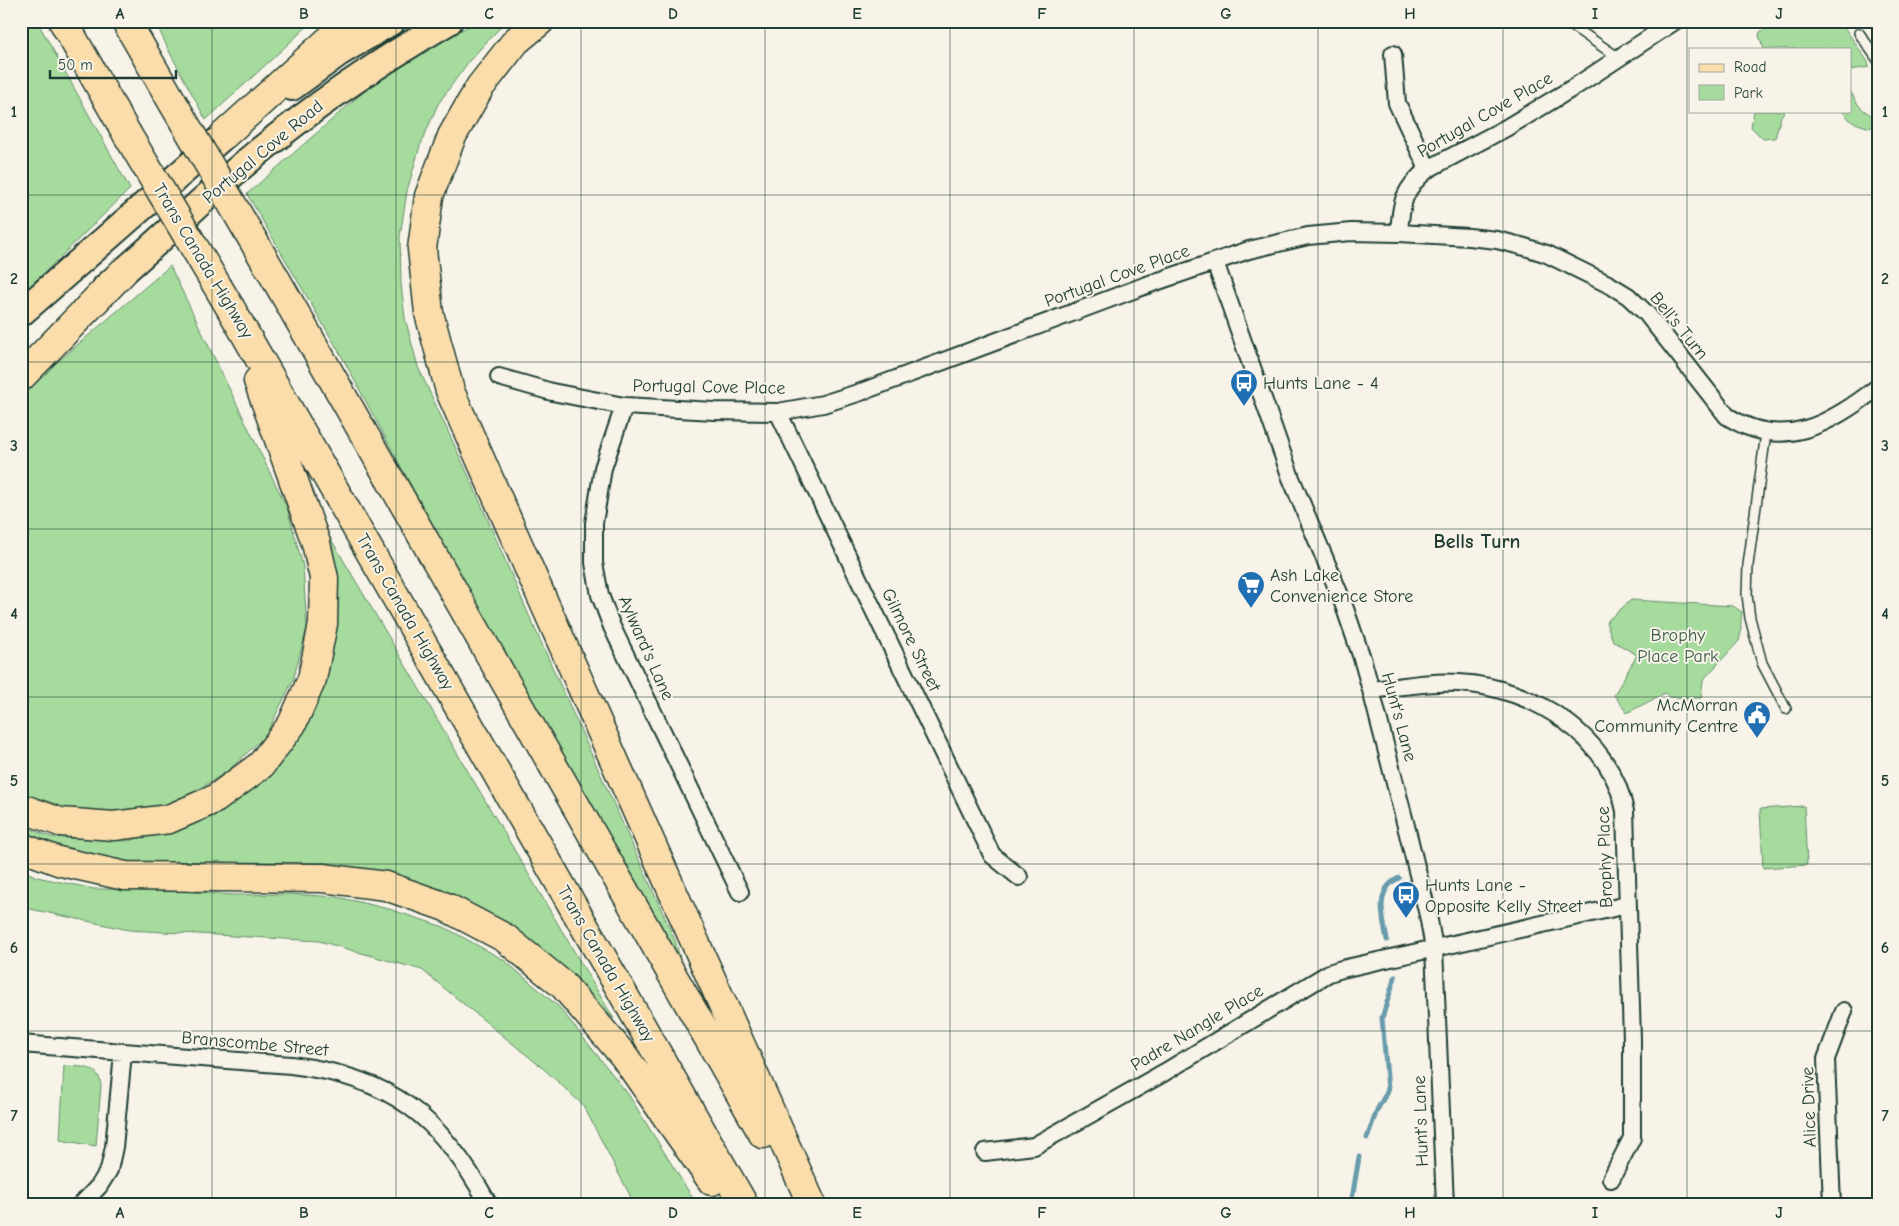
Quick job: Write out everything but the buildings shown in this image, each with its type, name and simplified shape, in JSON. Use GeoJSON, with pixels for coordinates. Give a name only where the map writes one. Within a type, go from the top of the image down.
{"type":"FeatureCollection","features":[{"type":"Feature","properties":{"kind":"highway","name":"Trans Canada Highway"},"geometry":{"type":"LineString","coordinates":[[63,21],[127,134],[232,309],[744,1205]]}},
{"type":"Feature","properties":{"kind":"highway"},"geometry":{"type":"LineString","coordinates":[[126,21],[274,276],[803,1205]]}},
{"type":"Feature","properties":{"kind":"highway"},"geometry":{"type":"LineString","coordinates":[[142,21],[173,103]]}},
{"type":"Feature","properties":{"kind":"highway"},"geometry":{"type":"LineString","coordinates":[[224,135],[350,21]]}},
{"type":"Feature","properties":{"kind":"highway"},"geometry":{"type":"LineString","coordinates":[[540,21],[516,41],[480,87],[449,145],[429,196],[422,249],[429,313],[450,391],[812,1205]]}},
{"type":"Feature","properties":{"kind":"highway"},"geometry":{"type":"LineString","coordinates":[[21,377],[123,272]]}},
{"type":"Feature","properties":{"kind":"highway"},"geometry":{"type":"LineString","coordinates":[[21,808],[60,822],[114,826],[169,819],[215,799],[261,765],[292,724],[312,679],[323,624],[324,578],[307,515],[232,309]]}},
{"type":"Feature","properties":{"kind":"highway"},"geometry":{"type":"LineString","coordinates":[[21,847],[58,861],[125,876],[323,878],[386,886],[446,907],[505,938],[563,985],[624,1056],[729,1205]]}},
{"type":"Feature","properties":{"kind":"main road","name":"Portugal Cove Road"},"geometry":{"type":"LineString","coordinates":[[21,313],[224,135],[340,52],[392,21]]}},
{"type":"Feature","properties":{"kind":"main road","name":"Portugal Cove Road"},"geometry":{"type":"LineString","coordinates":[[21,358],[123,272],[250,159],[332,95],[449,21]]}},
{"type":"Feature","properties":{"kind":"street","name":"Portugal Cove Place"},"geometry":{"type":"LineString","coordinates":[[500,377],[552,392],[624,406],[778,412],[823,404],[861,392],[1144,286],[1278,242],[1308,236],[1351,232],[1399,233],[1404,196],[1417,178],[1428,169],[1506,128],[1675,21]]}},
{"type":"Feature","properties":{"kind":"street"},"geometry":{"type":"LineString","coordinates":[[1393,54],[1397,103],[1428,169]]}},
{"type":"Feature","properties":{"kind":"street","name":"Bell's Turn"},"geometry":{"type":"LineString","coordinates":[[1399,233],[1497,240],[1547,254],[1590,274],[1628,296],[1647,314],[1726,416],[1742,426],[1766,433],[1790,432],[1810,428],[1856,404],[1878,387]]}},
{"type":"Feature","properties":{"kind":"street","name":"Hunt's Lane"},"geometry":{"type":"LineString","coordinates":[[1215,262],[1292,478],[1342,600],[1372,690],[1426,906],[1434,948],[1445,1205]]}},
{"type":"Feature","properties":{"kind":"street","name":"Aylward's Lane"},"geometry":{"type":"LineString","coordinates":[[624,406],[603,468],[594,523],[594,563],[600,595],[612,627],[740,892]]}},
{"type":"Feature","properties":{"kind":"street","name":"Gilmore Street"},"geometry":{"type":"LineString","coordinates":[[778,412],[992,855],[1019,876]]}},
{"type":"Feature","properties":{"kind":"street","name":"Brophy Place"},"geometry":{"type":"LineString","coordinates":[[1372,690],[1437,683],[1459,683],[1503,691],[1542,706],[1571,726],[1592,744],[1612,773],[1622,794],[1625,811],[1632,1040],[1632,1138],[1611,1178]]}},
{"type":"Feature","properties":{"kind":"street","name":"Padre Nangle Place"},"geometry":{"type":"LineString","coordinates":[[985,1152],[1034,1146],[1165,1072],[1328,973],[1627,905]]}},
{"type":"Feature","properties":{"kind":"street","name":"Alice Drive"},"geometry":{"type":"LineString","coordinates":[[1832,1205],[1826,1059],[1844,1011]]}},
{"type":"Feature","properties":{"kind":"street","name":"Branscombe Street"},"geometry":{"type":"LineString","coordinates":[[21,1044],[320,1068],[359,1079],[399,1099],[434,1127],[471,1173],[489,1205]]}},
{"type":"Feature","properties":{"kind":"street"},"geometry":{"type":"LineString","coordinates":[[81,1205],[99,1186],[108,1170],[114,1146],[123,1053]]}},
{"type":"Feature","properties":{"kind":"lane"},"geometry":{"type":"LineString","coordinates":[[1565,21],[1618,58]]}},
{"type":"Feature","properties":{"kind":"lane"},"geometry":{"type":"LineString","coordinates":[[1859,33],[1878,60]]}},
{"type":"Feature","properties":{"kind":"lane"},"geometry":{"type":"LineString","coordinates":[[1766,433],[1748,565],[1747,595],[1750,618],[1762,663],[1786,709]]}},
{"type":"Feature","properties":{"kind":"green space"},"geometry":{"type":"Polygon","coordinates":[[[21,21],[37,21],[130,189],[21,295],[21,21]]]}},
{"type":"Feature","properties":{"kind":"green space"},"geometry":{"type":"Polygon","coordinates":[[[155,21],[313,21],[206,120],[155,21]]]}},
{"type":"Feature","properties":{"kind":"green space"},"geometry":{"type":"Polygon","coordinates":[[[480,21],[506,21],[469,61],[438,104],[420,146],[407,191],[400,236],[401,284],[405,318],[418,367],[472,483],[527,611],[675,940],[687,984],[502,655],[341,355],[247,194],[368,88],[451,35],[480,21]]]}},
{"type":"Feature","properties":{"kind":"green space"},"geometry":{"type":"Polygon","coordinates":[[[1779,21],[1844,21],[1842,24],[1868,62],[1869,67],[1852,70],[1852,48],[1764,48],[1759,36],[1760,32],[1779,21]]]}},
{"type":"Feature","properties":{"kind":"green space"},"geometry":{"type":"Polygon","coordinates":[[[1852,94],[1862,108],[1878,119],[1878,128],[1873,126],[1870,128],[1852,122],[1843,112],[1852,112],[1852,94]]]}},
{"type":"Feature","properties":{"kind":"green space"},"geometry":{"type":"Polygon","coordinates":[[[1754,112],[1784,112],[1781,116],[1775,138],[1763,139],[1751,127],[1754,112]]]}},
{"type":"Feature","properties":{"kind":"green space"},"geometry":{"type":"Polygon","coordinates":[[[170,266],[287,508],[303,566],[307,628],[293,680],[266,735],[229,770],[187,797],[138,813],[88,815],[49,807],[21,796],[21,393],[170,266]]]}},
{"type":"Feature","properties":{"kind":"green space"},"geometry":{"type":"Polygon","coordinates":[[[318,517],[614,1019],[567,973],[467,906],[106,865],[21,842],[21,825],[51,837],[128,841],[188,825],[318,683],[318,517]]]}},
{"type":"Feature","properties":{"kind":"green space","name":"Brophy Place Park"},"geometry":{"type":"Polygon","coordinates":[[[1631,600],[1733,606],[1742,612],[1739,641],[1703,680],[1701,698],[1669,697],[1665,693],[1627,713],[1614,695],[1637,655],[1613,641],[1606,622],[1631,600]]]}},
{"type":"Feature","properties":{"kind":"green space"},"geometry":{"type":"Polygon","coordinates":[[[1804,806],[1807,865],[1763,868],[1760,809],[1804,806]]]}},
{"type":"Feature","properties":{"kind":"green space"},"geometry":{"type":"Polygon","coordinates":[[[21,869],[37,877],[94,889],[159,889],[232,895],[289,894],[337,897],[389,909],[444,927],[504,960],[559,1007],[628,1094],[697,1205],[635,1205],[583,1105],[545,1070],[422,970],[319,941],[129,930],[21,907],[21,869]]]}},
{"type":"Feature","properties":{"kind":"green space"},"geometry":{"type":"Polygon","coordinates":[[[64,1066],[88,1068],[93,1070],[100,1078],[96,1146],[60,1140],[64,1066]]]}},
{"type":"Feature","properties":{"kind":"waterway"},"geometry":{"type":"LineString","coordinates":[[1387,940],[1382,914],[1383,897],[1391,883],[1399,878]]}},
{"type":"Feature","properties":{"kind":"waterway"},"geometry":{"type":"LineString","coordinates":[[1367,1138],[1377,1110],[1388,1090],[1382,1018],[1395,977]]}},
{"type":"Feature","properties":{"kind":"waterway"},"geometry":{"type":"LineString","coordinates":[[1351,1205],[1359,1157]]}},
{"type":"Feature","properties":{"kind":"place","name":"Hunts Lane - 4"},"geometry":{"type":"Point","coordinates":[1244,407]}},
{"type":"Feature","properties":{"kind":"place","name":"Ash Lake Convenience Store"},"geometry":{"type":"Point","coordinates":[1251,609]}},
{"type":"Feature","properties":{"kind":"place","name":"McMorran Community Centre"},"geometry":{"type":"Point","coordinates":[1757,739]}},
{"type":"Feature","properties":{"kind":"place","name":"Hunts Lane - Opposite Kelly Street"},"geometry":{"type":"Point","coordinates":[1406,919]}},
{"type":"Feature","properties":{"kind":"district","name":"Bells Turn"},"geometry":{"type":"Point","coordinates":[1477,541]}}]}
